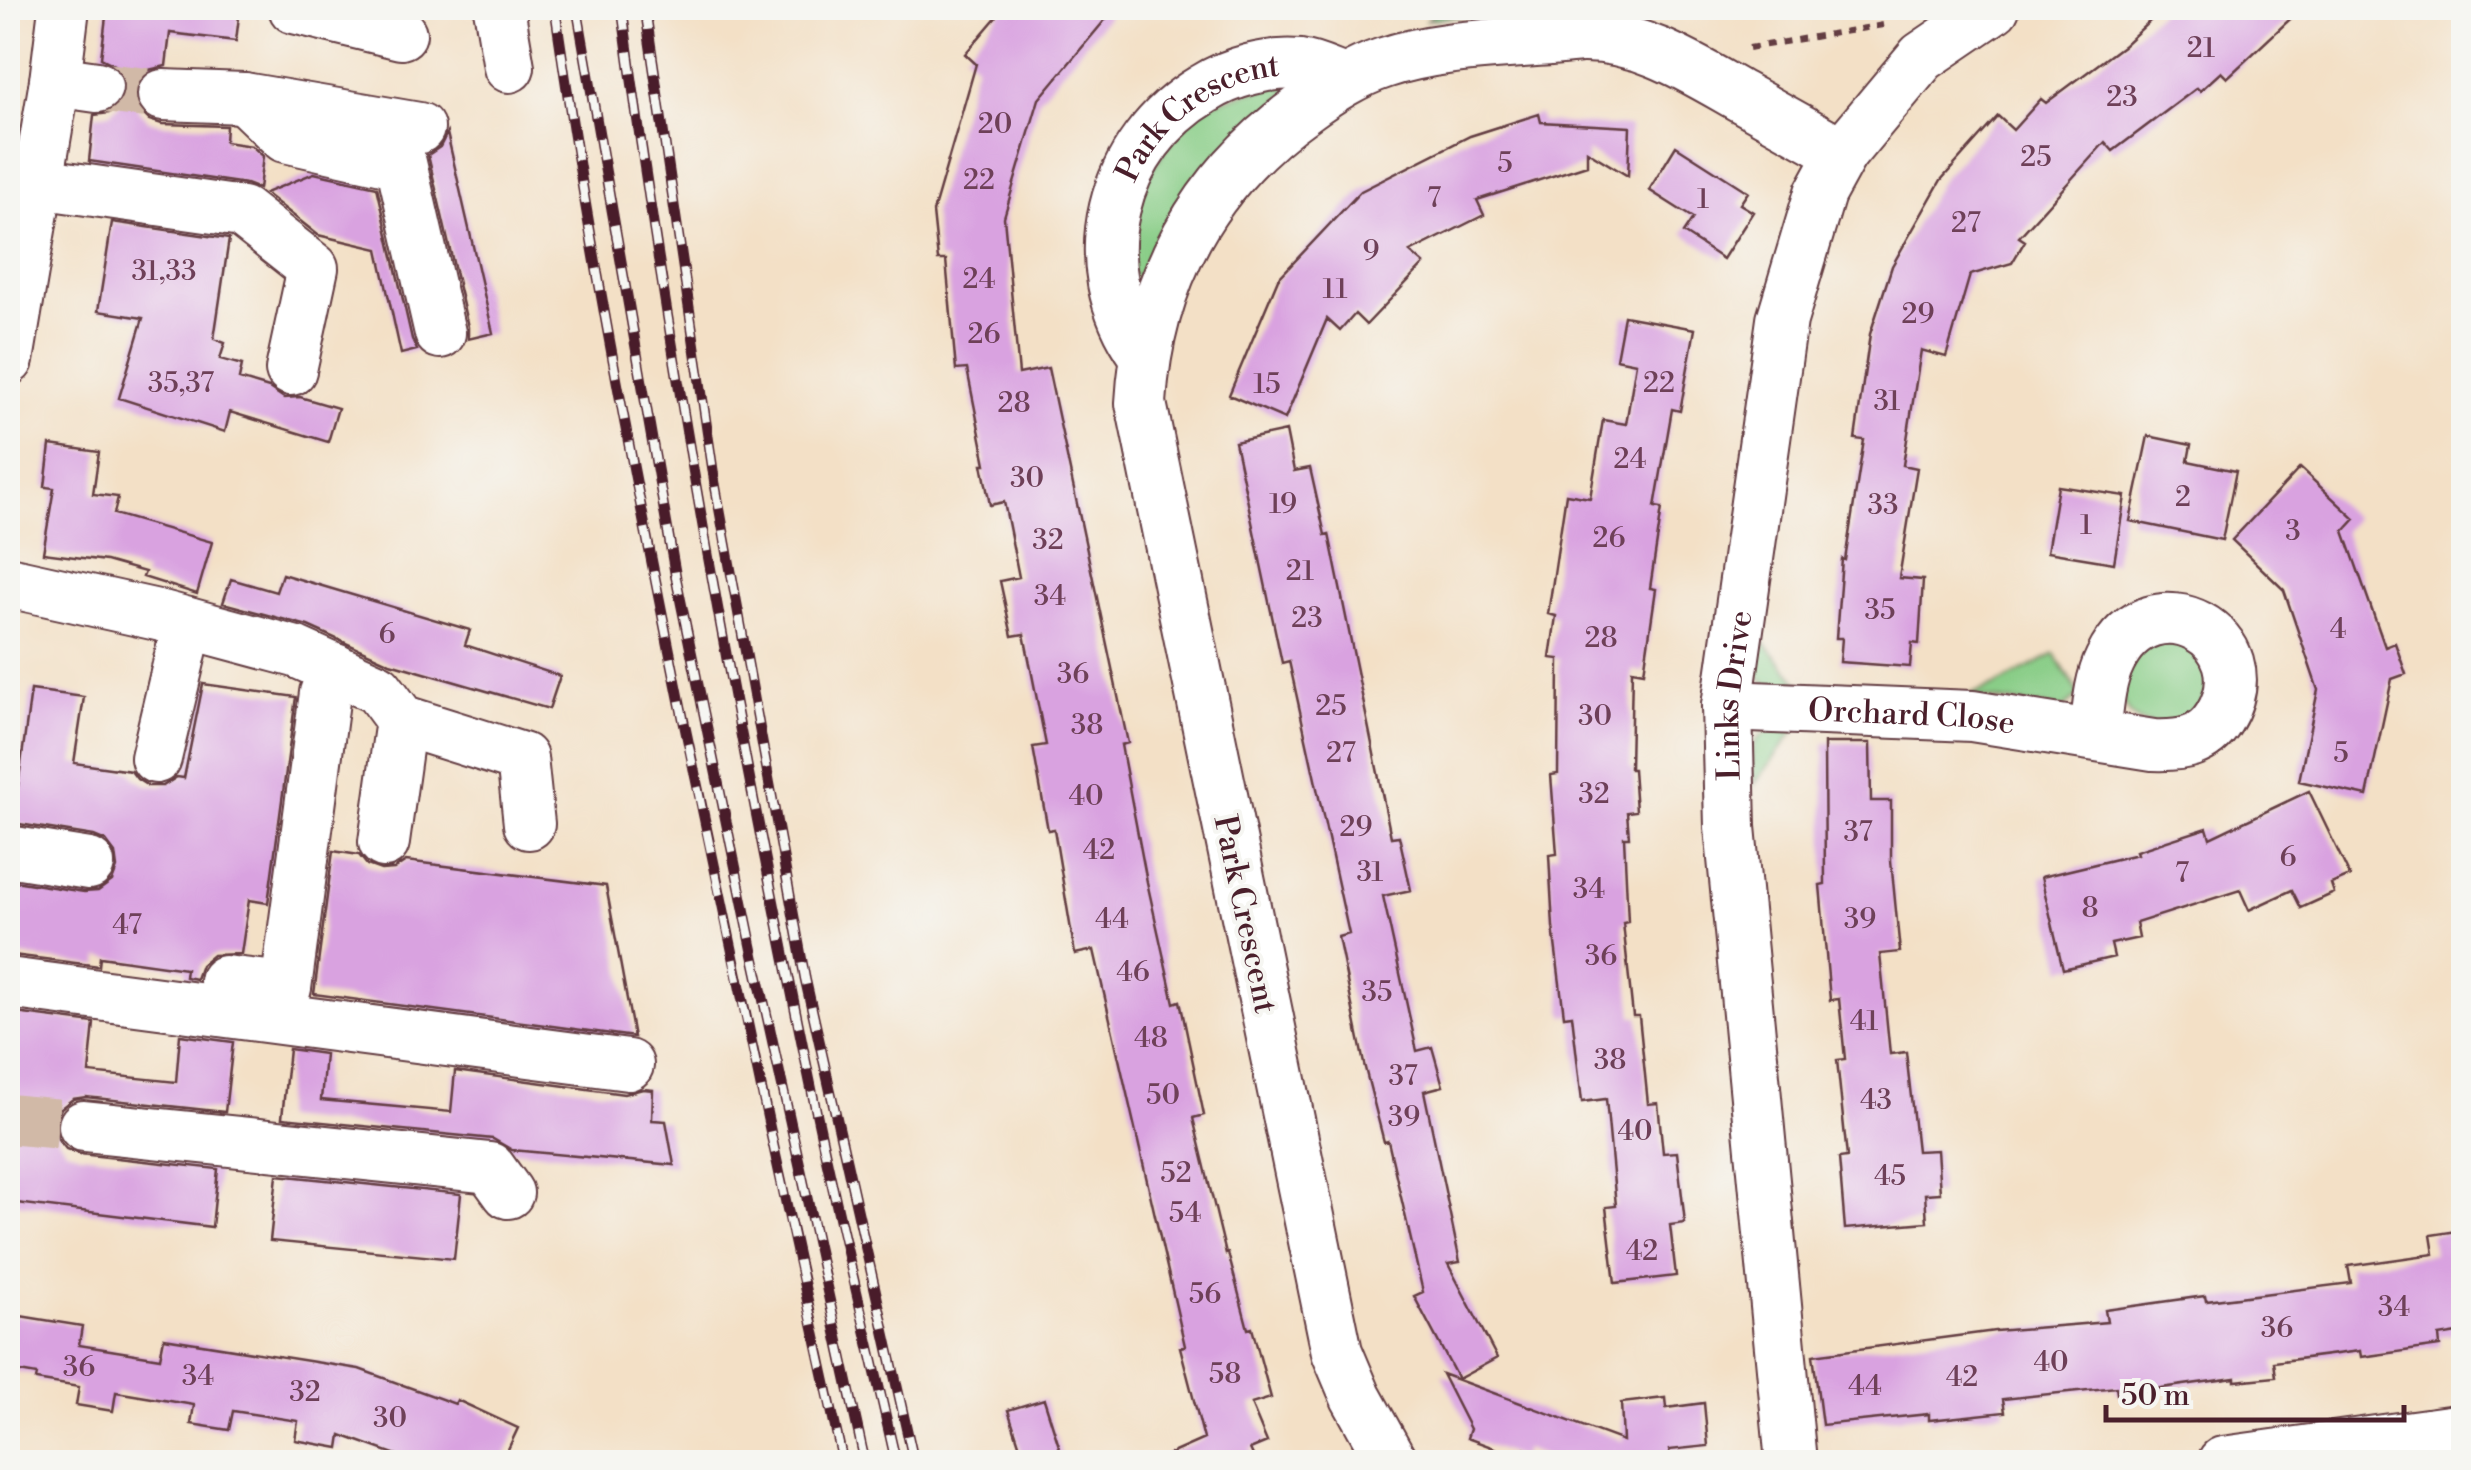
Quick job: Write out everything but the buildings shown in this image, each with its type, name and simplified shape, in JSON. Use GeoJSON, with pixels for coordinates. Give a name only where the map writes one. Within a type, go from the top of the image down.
{"type":"FeatureCollection","features":[{"type":"Feature","properties":{"kind":"street"},"geometry":{"type":"LineString","coordinates":[[9,346],[29,171],[76,84],[64,8]]}},
{"type":"Feature","properties":{"kind":"street"},"geometry":{"type":"LineString","coordinates":[[294,8],[400,34]]}},
{"type":"Feature","properties":{"kind":"street"},"geometry":{"type":"LineString","coordinates":[[499,8],[509,67]]}},
{"type":"Feature","properties":{"kind":"street","name":"Links Drive"},"geometry":{"type":"LineString","coordinates":[[1791,1462],[1730,827],[1728,706],[1782,320],[1820,193],[1842,154],[1922,56],[1994,8]]}},
{"type":"Feature","properties":{"kind":"street","name":"Park Crescent"},"geometry":{"type":"LineString","coordinates":[[1392,1462],[1356,1397],[1337,1352],[1141,403],[1144,354],[1155,308],[1180,250],[1208,202],[1237,164],[1274,130],[1344,80],[1412,55],[1606,36],[1668,56],[1842,154]]}},
{"type":"Feature","properties":{"kind":"street","name":"Park Crescent"},"geometry":{"type":"LineString","coordinates":[[1144,354],[1125,327],[1109,262],[1117,193],[1144,140],[1166,116],[1222,78],[1262,67],[1302,65],[1344,80]]}},
{"type":"Feature","properties":{"kind":"street"},"geometry":{"type":"LineString","coordinates":[[163,94],[244,98],[419,128]]}},
{"type":"Feature","properties":{"kind":"street"},"geometry":{"type":"LineString","coordinates":[[244,98],[285,137],[400,164],[440,333]]}},
{"type":"Feature","properties":{"kind":"street"},"geometry":{"type":"LineString","coordinates":[[29,171],[242,212],[312,268],[291,370]]}},
{"type":"Feature","properties":{"kind":"street"},"geometry":{"type":"LineString","coordinates":[[8,582],[281,648],[378,689],[400,720],[522,758],[530,824]]}},
{"type":"Feature","properties":{"kind":"street"},"geometry":{"type":"LineString","coordinates":[[156,758],[188,623]]}},
{"type":"Feature","properties":{"kind":"street"},"geometry":{"type":"LineString","coordinates":[[8,956],[286,988],[326,692],[334,669]]}},
{"type":"Feature","properties":{"kind":"street","name":"Orchard Close"},"geometry":{"type":"LineString","coordinates":[[1728,706],[1972,716],[2095,734]]}},
{"type":"Feature","properties":{"kind":"street"},"geometry":{"type":"LineString","coordinates":[[384,842],[400,720]]}},
{"type":"Feature","properties":{"kind":"street"},"geometry":{"type":"LineString","coordinates":[[8,851],[89,864]]}},
{"type":"Feature","properties":{"kind":"street"},"geometry":{"type":"LineString","coordinates":[[8,983],[628,1065]]}},
{"type":"Feature","properties":{"kind":"street"},"geometry":{"type":"LineString","coordinates":[[84,1126],[490,1168],[508,1194]]}},
{"type":"Feature","properties":{"kind":"street"},"geometry":{"type":"LineString","coordinates":[[2223,1462],[2464,1429]]}},
{"type":"Feature","properties":{"kind":"path"},"geometry":{"type":"LineString","coordinates":[[1738,50],[1892,24]]}},
{"type":"Feature","properties":{"kind":"green space"},"geometry":{"type":"Polygon","coordinates":[[[1439,8],[1550,8],[1426,20],[1439,8]]]}},
{"type":"Feature","properties":{"kind":"green space"},"geometry":{"type":"Polygon","coordinates":[[[1295,80],[1146,295],[1119,250],[1124,209],[1195,107],[1295,80]]]}},
{"type":"Feature","properties":{"kind":"green space"},"geometry":{"type":"Polygon","coordinates":[[[1751,627],[1807,693],[1776,687],[1759,677],[1752,659],[1751,627]]]}},
{"type":"Feature","properties":{"kind":"green space"},"geometry":{"type":"Polygon","coordinates":[[[2164,630],[2216,664],[2194,723],[2147,724],[2130,714],[2125,704],[2118,669],[2164,630]]]}},
{"type":"Feature","properties":{"kind":"green space"},"geometry":{"type":"Polygon","coordinates":[[[2055,654],[2079,695],[2063,709],[1967,696],[1994,686],[2055,654]]]}},
{"type":"Feature","properties":{"kind":"green space"},"geometry":{"type":"Polygon","coordinates":[[[1798,726],[1754,785],[1752,758],[1756,741],[1771,731],[1798,726]]]}},
{"type":"Feature","properties":{"kind":"tunnel"},"geometry":{"type":"LineString","coordinates":[[97,87],[163,95]]}},
{"type":"Feature","properties":{"kind":"tunnel"},"geometry":{"type":"LineString","coordinates":[[8,1119],[84,1126]]}},
{"type":"Feature","properties":{"kind":"railway"},"geometry":{"type":"LineString","coordinates":[[555,8],[597,271],[646,533],[740,991],[843,1462]]}},
{"type":"Feature","properties":{"kind":"railway"},"geometry":{"type":"LineString","coordinates":[[577,8],[676,578],[865,1462]]}},
{"type":"Feature","properties":{"kind":"railway"},"geometry":{"type":"LineString","coordinates":[[622,8],[662,282],[733,693],[814,1101],[896,1462]]}},
{"type":"Feature","properties":{"kind":"railway"},"geometry":{"type":"LineString","coordinates":[[645,8],[715,484],[805,978],[914,1462]]}}]}
